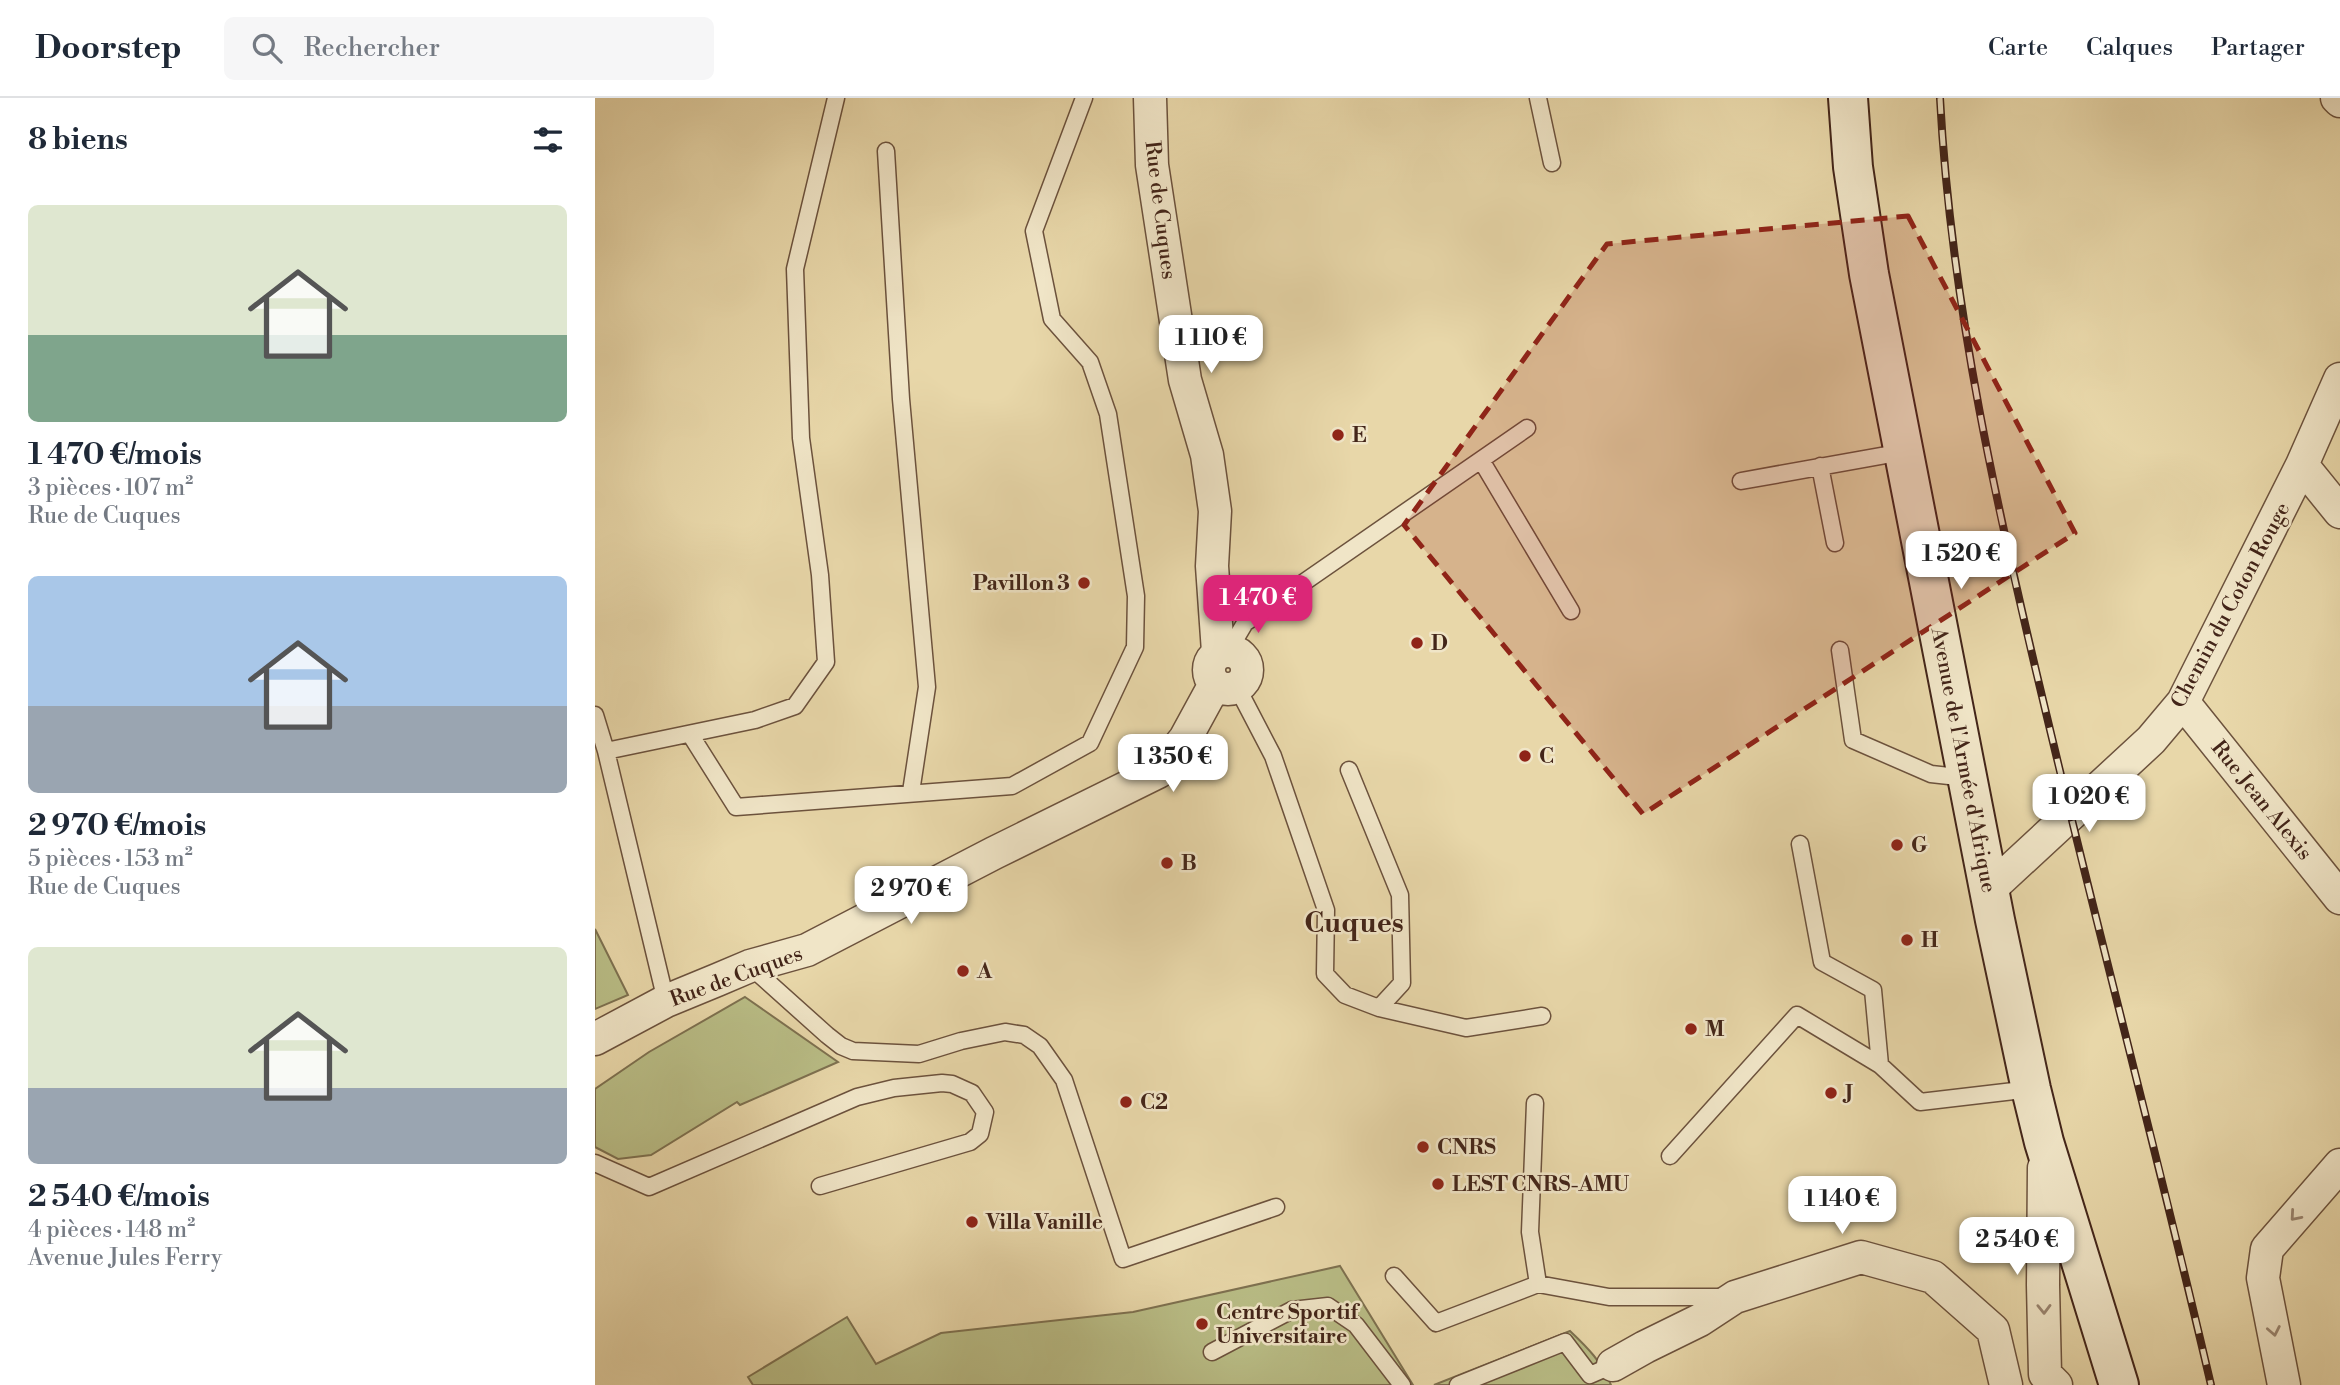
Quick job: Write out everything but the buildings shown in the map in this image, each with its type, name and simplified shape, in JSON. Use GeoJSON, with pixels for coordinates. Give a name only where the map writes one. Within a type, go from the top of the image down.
{"type":"FeatureCollection","features":[{"type":"Feature","properties":{"kind":"street","name":"Rue de Cuques"},"geometry":{"type":"LineString","coordinates":[[595,1039],[666,1001],[750,966],[807,950],[993,853],[1158,772],[1226,686],[1210,676],[1209,665],[1224,651],[1213,566],[1215,511],[1207,455],[1185,380],[1152,165],[1150,98]]}},
{"type":"Feature","properties":{"kind":"street","name":"Avenue de l'Armée d'Afrique"},"geometry":{"type":"LineString","coordinates":[[1848,98],[1853,167],[1860,214],[1903,452],[2031,1089],[2044,1142],[2119,1385]]}},
{"type":"Feature","properties":{"kind":"street","name":"Chemin du Coton Rouge"},"geometry":{"type":"LineString","coordinates":[[1990,889],[2151,740],[2183,702],[2302,465],[2340,379]]}},
{"type":"Feature","properties":{"kind":"street"},"geometry":{"type":"LineString","coordinates":[[2302,465],[2340,512]]}},
{"type":"Feature","properties":{"kind":"street","name":"Rue Jean Alexis"},"geometry":{"type":"LineString","coordinates":[[2183,702],[2340,898]]}},
{"type":"Feature","properties":{"kind":"street"},"geometry":{"type":"LineString","coordinates":[[2044,1142],[2045,1374],[2056,1385]]}},
{"type":"Feature","properties":{"kind":"street"},"geometry":{"type":"LineString","coordinates":[[2284,1385],[2263,1278],[2267,1249],[2340,1165]]}},
{"type":"Feature","properties":{"kind":"street"},"geometry":{"type":"LineString","coordinates":[[1613,1365],[1700,1321],[1735,1297],[1861,1257],[1933,1277],[1993,1330],[2006,1385]]}},
{"type":"Feature","properties":{"kind":"lane"},"geometry":{"type":"LineString","coordinates":[[606,751],[755,720],[795,706],[826,662],[820,575],[801,438],[795,269],[836,98]]}},
{"type":"Feature","properties":{"kind":"lane"},"geometry":{"type":"LineString","coordinates":[[690,734],[736,807],[1012,786],[1090,743],[1135,647],[1136,596],[1108,414],[1090,362],[1052,319],[1034,231],[1084,98]]}},
{"type":"Feature","properties":{"kind":"lane"},"geometry":{"type":"LineString","coordinates":[[1538,98],[1552,163]]}},
{"type":"Feature","properties":{"kind":"lane"},"geometry":{"type":"LineString","coordinates":[[886,151],[901,399],[927,687],[911,793]]}},
{"type":"Feature","properties":{"kind":"lane"},"geometry":{"type":"LineString","coordinates":[[1224,651],[1245,623],[1527,428]]}},
{"type":"Feature","properties":{"kind":"lane"},"geometry":{"type":"LineString","coordinates":[[1741,481],[1903,452]]}},
{"type":"Feature","properties":{"kind":"lane"},"geometry":{"type":"LineString","coordinates":[[1481,460],[1571,611]]}},
{"type":"Feature","properties":{"kind":"lane"},"geometry":{"type":"LineString","coordinates":[[1820,466],[1835,543]]}},
{"type":"Feature","properties":{"kind":"lane"},"geometry":{"type":"LineString","coordinates":[[1840,650],[1853,740],[1931,774],[1949,776],[1967,773]]}},
{"type":"Feature","properties":{"kind":"lane"},"geometry":{"type":"LineString","coordinates":[[1226,686],[1273,756],[1326,910],[1325,974],[1345,995],[1379,1008],[1466,1028],[1542,1016]]}},
{"type":"Feature","properties":{"kind":"lane"},"geometry":{"type":"LineString","coordinates":[[595,715],[666,1001]]}},
{"type":"Feature","properties":{"kind":"lane"},"geometry":{"type":"LineString","coordinates":[[1349,770],[1400,895],[1402,983],[1379,1008]]}},
{"type":"Feature","properties":{"kind":"lane"},"geometry":{"type":"LineString","coordinates":[[1800,844],[1822,962],[1873,990],[1879,1065]]}},
{"type":"Feature","properties":{"kind":"lane"},"geometry":{"type":"LineString","coordinates":[[750,966],[827,1035],[853,1051],[919,1054],[961,1041],[1006,1032],[1024,1035],[1040,1046],[1064,1080],[1123,1259],[1276,1207]]}},
{"type":"Feature","properties":{"kind":"lane"},"geometry":{"type":"LineString","coordinates":[[1671,1156],[1797,1015],[1879,1065],[1920,1102],[2031,1089]]}},
{"type":"Feature","properties":{"kind":"lane"},"geometry":{"type":"LineString","coordinates":[[595,1163],[649,1187],[857,1097],[894,1088],[953,1084],[972,1093],[985,1112],[980,1134],[970,1142],[820,1186]]}},
{"type":"Feature","properties":{"kind":"lane"},"geometry":{"type":"LineString","coordinates":[[1535,1103],[1530,1232],[1538,1284]]}},
{"type":"Feature","properties":{"kind":"lane"},"geometry":{"type":"LineString","coordinates":[[1394,1276],[1436,1323],[1538,1284],[1609,1297],[1735,1297]]}},
{"type":"Feature","properties":{"kind":"lane"},"geometry":{"type":"LineString","coordinates":[[1212,1353],[1291,1310],[1328,1306],[1356,1325],[1402,1385]]}},
{"type":"Feature","properties":{"kind":"lane"},"geometry":{"type":"LineString","coordinates":[[1458,1385],[1565,1342],[1590,1375],[1613,1365]]}},
{"type":"Feature","properties":{"kind":"highlighted area"},"geometry":{"type":"Polygon","coordinates":[[[1908,216],[2075,533],[1643,814],[1404,525],[1607,244],[1908,216]]]}},
{"type":"Feature","properties":{"kind":"green space"},"geometry":{"type":"Polygon","coordinates":[[[595,929],[628,995],[595,1009],[595,929]]]}},
{"type":"Feature","properties":{"kind":"green space"},"geometry":{"type":"Polygon","coordinates":[[[745,997],[838,1062],[740,1105],[737,1102],[651,1155],[618,1159],[595,1147],[595,1089],[649,1052],[745,997]]]}},
{"type":"Feature","properties":{"kind":"green space","name":"Centre Sportif Universitaire"},"geometry":{"type":"Polygon","coordinates":[[[1340,1266],[1413,1385],[753,1385],[748,1377],[847,1317],[876,1364],[941,1333],[1133,1312],[1340,1266]]]}},
{"type":"Feature","properties":{"kind":"green space"},"geometry":{"type":"Polygon","coordinates":[[[1570,1331],[1594,1356],[1611,1385],[1434,1385],[1570,1331]]]}},
{"type":"Feature","properties":{"kind":"railway"},"geometry":{"type":"LineString","coordinates":[[1940,98],[1954,254],[1979,409],[1995,487],[2067,801],[2211,1385]]}},
{"type":"Feature","properties":{"kind":"place","name":"E"},"geometry":{"type":"Point","coordinates":[1338,435]}},
{"type":"Feature","properties":{"kind":"place","name":"Pavillon 3"},"geometry":{"type":"Point","coordinates":[1084,583]}},
{"type":"Feature","properties":{"kind":"place","name":"D"},"geometry":{"type":"Point","coordinates":[1417,643]}},
{"type":"Feature","properties":{"kind":"place","name":"C"},"geometry":{"type":"Point","coordinates":[1525,756]}},
{"type":"Feature","properties":{"kind":"place","name":"G"},"geometry":{"type":"Point","coordinates":[1897,845]}},
{"type":"Feature","properties":{"kind":"place","name":"B"},"geometry":{"type":"Point","coordinates":[1167,863]}},
{"type":"Feature","properties":{"kind":"place","name":"H"},"geometry":{"type":"Point","coordinates":[1907,940]}},
{"type":"Feature","properties":{"kind":"place","name":"A"},"geometry":{"type":"Point","coordinates":[963,971]}},
{"type":"Feature","properties":{"kind":"place","name":"M"},"geometry":{"type":"Point","coordinates":[1691,1029]}},
{"type":"Feature","properties":{"kind":"place","name":"J"},"geometry":{"type":"Point","coordinates":[1831,1093]}},
{"type":"Feature","properties":{"kind":"place","name":"C2"},"geometry":{"type":"Point","coordinates":[1126,1102]}},
{"type":"Feature","properties":{"kind":"place","name":"CNRS"},"geometry":{"type":"Point","coordinates":[1423,1147]}},
{"type":"Feature","properties":{"kind":"place","name":"LEST CNRS-AMU"},"geometry":{"type":"Point","coordinates":[1438,1184]}},
{"type":"Feature","properties":{"kind":"place","name":"Villa Vanille"},"geometry":{"type":"Point","coordinates":[972,1222]}},
{"type":"Feature","properties":{"kind":"place","name":"Centre Sportif Universitaire"},"geometry":{"type":"Point","coordinates":[1202,1324]}},
{"type":"Feature","properties":{"kind":"district","name":"Cuques"},"geometry":{"type":"Point","coordinates":[1354,922]}}]}
